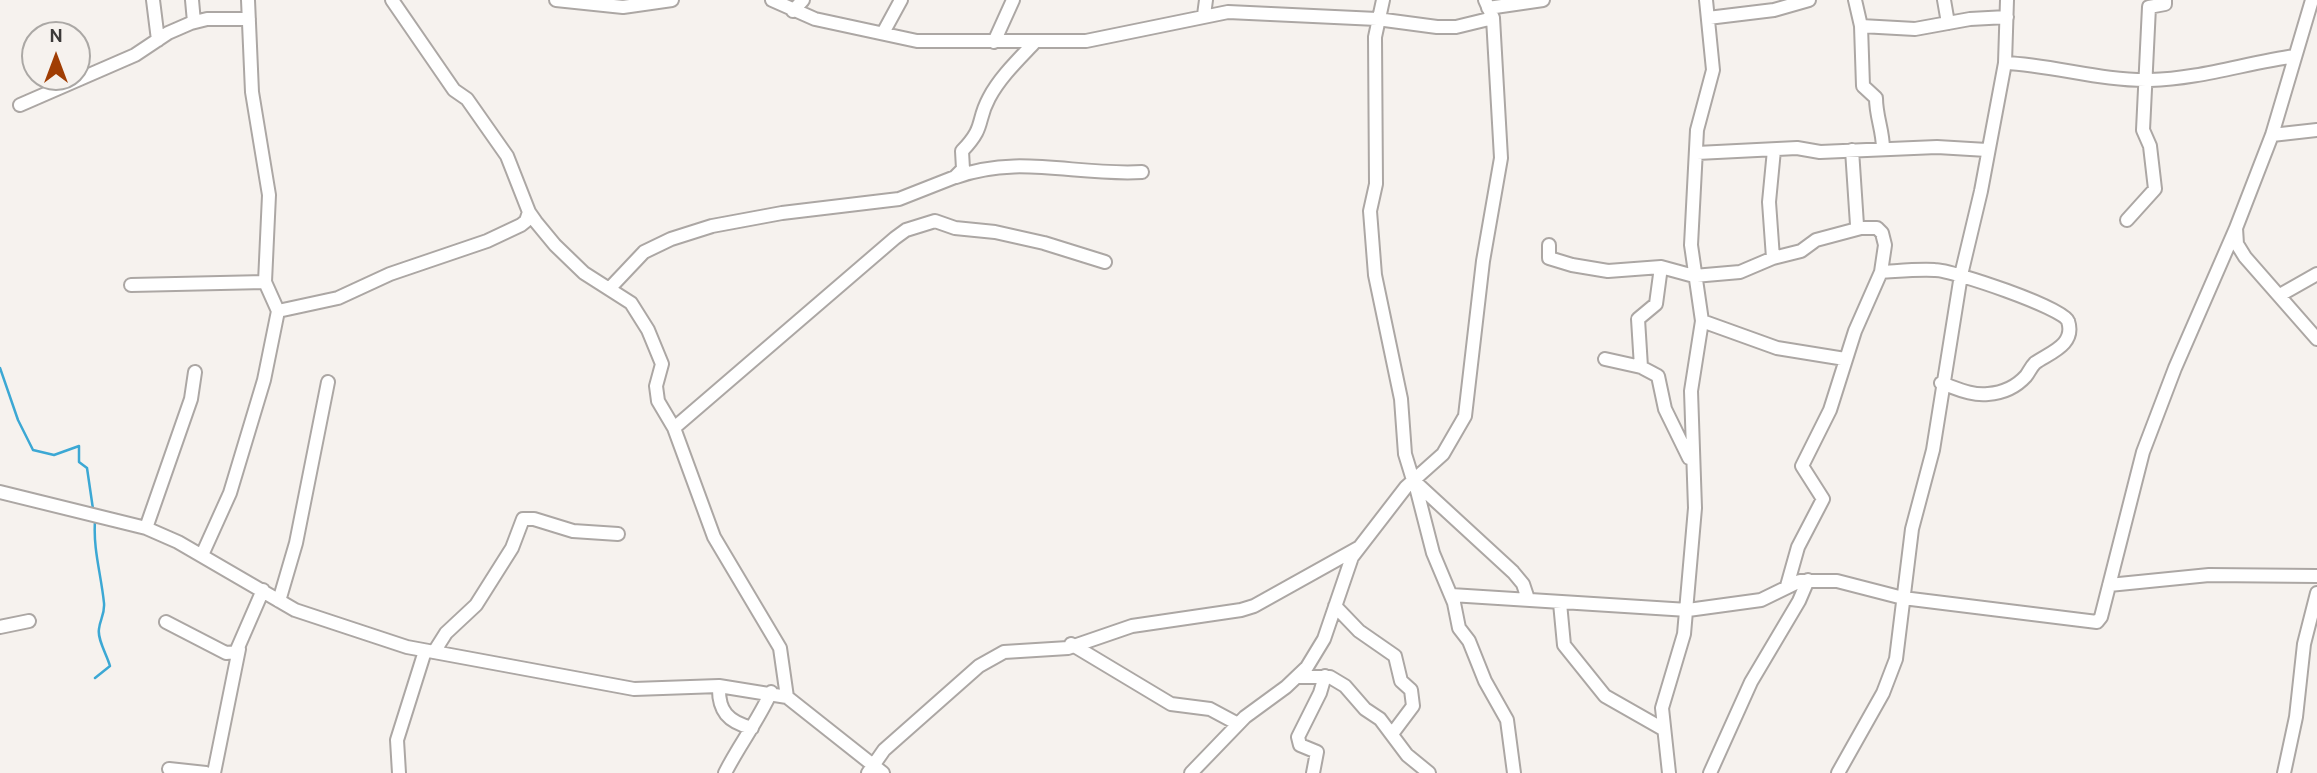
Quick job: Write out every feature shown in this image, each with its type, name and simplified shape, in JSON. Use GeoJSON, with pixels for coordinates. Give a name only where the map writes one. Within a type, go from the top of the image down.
{"type":"FeatureCollection","features":[{"type":"Feature","properties":{"kind":"street"},"geometry":{"type":"LineString","coordinates":[[153,0],[158,40]]}},
{"type":"Feature","properties":{"kind":"street"},"geometry":{"type":"LineString","coordinates":[[192,0],[194,22]]}},
{"type":"Feature","properties":{"kind":"street"},"geometry":{"type":"LineString","coordinates":[[202,555],[230,493],[264,380],[278,311],[265,282],[269,195],[251,92],[248,0]]}},
{"type":"Feature","properties":{"kind":"street"},"geometry":{"type":"LineString","coordinates":[[392,0],[454,90],[467,99],[507,156],[529,212],[555,246],[584,273],[631,303],[648,330],[662,364],[656,394],[674,428],[714,537],[783,654],[786,697]]}},
{"type":"Feature","properties":{"kind":"street"},"geometry":{"type":"LineString","coordinates":[[556,0],[623,7],[672,0]]}},
{"type":"Feature","properties":{"kind":"street"},"geometry":{"type":"LineString","coordinates":[[772,0],[793,12],[838,25],[917,41],[994,42],[1086,41],[1228,12],[1377,19],[1456,27],[1489,9],[1543,0]]}},
{"type":"Feature","properties":{"kind":"street"},"geometry":{"type":"LineString","coordinates":[[793,12],[803,0]]}},
{"type":"Feature","properties":{"kind":"street"},"geometry":{"type":"LineString","coordinates":[[883,33],[887,21],[901,0]]}},
{"type":"Feature","properties":{"kind":"street"},"geometry":{"type":"LineString","coordinates":[[994,42],[1013,0]]}},
{"type":"Feature","properties":{"kind":"street"},"geometry":{"type":"LineString","coordinates":[[1204,15],[1206,0]]}},
{"type":"Feature","properties":{"kind":"street"},"geometry":{"type":"LineString","coordinates":[[1383,0],[1377,19],[1374,118],[1376,184],[1370,211],[1375,275],[1401,399],[1405,454],[1433,553],[1451,595],[1459,628],[1469,641],[1485,681],[1507,720],[1514,773]]}},
{"type":"Feature","properties":{"kind":"street"},"geometry":{"type":"LineString","coordinates":[[1669,773],[1662,708],[1684,635],[1695,508],[1691,463],[1691,391],[1702,321],[1691,245],[1700,109],[1713,70],[1706,0]]}},
{"type":"Feature","properties":{"kind":"street"},"geometry":{"type":"LineString","coordinates":[[1855,0],[1861,26],[1863,86],[1876,98],[1876,116],[1883,127],[1883,149]]}},
{"type":"Feature","properties":{"kind":"street"},"geometry":{"type":"LineString","coordinates":[[1944,0],[1948,23]]}},
{"type":"Feature","properties":{"kind":"street"},"geometry":{"type":"LineString","coordinates":[[1838,773],[1891,677],[1912,529],[1933,450],[1941,383],[2004,63],[2007,0]]}},
{"type":"Feature","properties":{"kind":"street"},"geometry":{"type":"LineString","coordinates":[[2127,220],[2155,189],[2150,146],[2143,130],[2150,7],[2165,4],[2165,0]]}},
{"type":"Feature","properties":{"kind":"street"},"geometry":{"type":"LineString","coordinates":[[1451,595],[1688,610],[1761,600],[1787,586],[1808,580],[1837,581],[1903,598],[2091,623],[2101,617],[2143,452],[2272,135],[2312,0]]}},
{"type":"Feature","properties":{"kind":"street"},"geometry":{"type":"LineString","coordinates":[[1708,18],[1799,2]]}},
{"type":"Feature","properties":{"kind":"street"},"geometry":{"type":"LineString","coordinates":[[1191,773],[1238,724],[1298,677],[1324,639],[1347,568],[1360,547],[1413,480],[1436,461],[1455,438],[1469,398],[1479,291],[1501,158],[1489,9]]}},
{"type":"Feature","properties":{"kind":"street"},"geometry":{"type":"LineString","coordinates":[[1861,26],[1915,29],[2007,17]]}},
{"type":"Feature","properties":{"kind":"street"},"geometry":{"type":"LineString","coordinates":[[20,105],[135,55],[194,22],[249,19]]}},
{"type":"Feature","properties":{"kind":"street"},"geometry":{"type":"LineString","coordinates":[[955,177],[963,169],[962,151],[978,134],[988,100],[1035,42]]}},
{"type":"Feature","properties":{"kind":"street"},"geometry":{"type":"LineString","coordinates":[[2004,63],[2099,77],[2147,80],[2188,78],[2253,62],[2295,57]]}},
{"type":"Feature","properties":{"kind":"street"},"geometry":{"type":"LineString","coordinates":[[2272,135],[2317,130]]}},
{"type":"Feature","properties":{"kind":"street"},"geometry":{"type":"LineString","coordinates":[[1697,153],[1774,150],[1987,150]]}},
{"type":"Feature","properties":{"kind":"street"},"geometry":{"type":"LineString","coordinates":[[1773,258],[1769,202],[1774,150]]}},
{"type":"Feature","properties":{"kind":"street"},"geometry":{"type":"LineString","coordinates":[[1852,150],[1857,225],[1861,228]]}},
{"type":"Feature","properties":{"kind":"street"},"geometry":{"type":"LineString","coordinates":[[610,289],[644,252],[686,234],[782,213],[899,199],[973,169],[1010,166],[1095,173],[1142,172]]}},
{"type":"Feature","properties":{"kind":"street"},"geometry":{"type":"LineString","coordinates":[[278,311],[338,298],[390,274],[487,241],[526,222],[529,212]]}},
{"type":"Feature","properties":{"kind":"street"},"geometry":{"type":"LineString","coordinates":[[674,428],[895,239],[921,224],[935,220],[955,228],[1012,235],[1105,262]]}},
{"type":"Feature","properties":{"kind":"street"},"geometry":{"type":"LineString","coordinates":[[1549,244],[1549,258],[1572,265],[1608,271],[1661,267],[1694,276],[1740,272],[1773,258],[1801,251],[1816,240],[1861,228],[1877,228],[1882,233],[1885,257],[1881,272],[1845,359],[1830,411],[1802,466],[1823,499],[1798,547],[1787,586]]}},
{"type":"Feature","properties":{"kind":"street"},"geometry":{"type":"LineString","coordinates":[[2236,228],[2237,244],[2245,257],[2317,339]]}},
{"type":"Feature","properties":{"kind":"street"},"geometry":{"type":"LineString","coordinates":[[1641,367],[1638,319],[1656,304],[1661,267]]}},
{"type":"Feature","properties":{"kind":"street"},"geometry":{"type":"LineString","coordinates":[[1881,272],[1936,270],[1961,275],[2004,293],[2043,303],[2066,316],[2069,329],[2057,352],[2035,364],[2008,389],[1986,395],[1969,393],[1941,383]]}},
{"type":"Feature","properties":{"kind":"street"},"geometry":{"type":"LineString","coordinates":[[2280,295],[2317,274]]}},
{"type":"Feature","properties":{"kind":"street"},"geometry":{"type":"LineString","coordinates":[[131,285],[265,282]]}},
{"type":"Feature","properties":{"kind":"street"},"geometry":{"type":"LineString","coordinates":[[1702,321],[1777,348],[1845,359]]}},
{"type":"Feature","properties":{"kind":"street"},"geometry":{"type":"LineString","coordinates":[[1605,359],[1641,367],[1658,376],[1665,409],[1691,463]]}},
{"type":"Feature","properties":{"kind":"street"},"geometry":{"type":"LineString","coordinates":[[146,528],[191,399],[195,372]]}},
{"type":"Feature","properties":{"kind":"street"},"geometry":{"type":"LineString","coordinates":[[279,601],[296,543],[328,382]]}},
{"type":"Feature","properties":{"kind":"street"},"geometry":{"type":"LineString","coordinates":[[1413,480],[1513,572],[1523,584],[1528,599]]}},
{"type":"Feature","properties":{"kind":"street"},"geometry":{"type":"LineString","coordinates":[[0,492],[146,528],[202,555],[279,601],[336,625],[429,652],[634,689],[719,685],[771,692],[786,697],[870,768],[883,773]]}},
{"type":"Feature","properties":{"kind":"street"},"geometry":{"type":"LineString","coordinates":[[398,773],[397,740],[429,652],[476,605],[512,548],[523,519],[534,519],[573,531],[618,534]]}},
{"type":"Feature","properties":{"kind":"street"},"geometry":{"type":"LineString","coordinates":[[870,768],[991,657],[1004,652],[1068,648],[1132,626],[1254,606],[1360,547]]}},
{"type":"Feature","properties":{"kind":"street"},"geometry":{"type":"LineString","coordinates":[[2109,585],[2209,575],[2317,576]]}},
{"type":"Feature","properties":{"kind":"street"},"geometry":{"type":"LineString","coordinates":[[1710,773],[1751,682],[1799,601],[1808,580]]}},
{"type":"Feature","properties":{"kind":"street"},"geometry":{"type":"LineString","coordinates":[[214,773],[239,649],[262,590]]}},
{"type":"Feature","properties":{"kind":"street"},"geometry":{"type":"LineString","coordinates":[[2284,773],[2297,717],[2304,644],[2317,593]]}},
{"type":"Feature","properties":{"kind":"street"},"geometry":{"type":"LineString","coordinates":[[1560,603],[1564,645],[1596,686],[1605,696],[1663,729]]}},
{"type":"Feature","properties":{"kind":"street"},"geometry":{"type":"LineString","coordinates":[[1335,606],[1359,631],[1395,656],[1401,681],[1410,690],[1413,706],[1392,734]]}},
{"type":"Feature","properties":{"kind":"street"},"geometry":{"type":"LineString","coordinates":[[0,627],[29,621]]}},
{"type":"Feature","properties":{"kind":"street"},"geometry":{"type":"LineString","coordinates":[[166,622],[226,653],[239,649]]}},
{"type":"Feature","properties":{"kind":"street"},"geometry":{"type":"LineString","coordinates":[[1071,645],[1171,704],[1219,712],[1238,724]]}},
{"type":"Feature","properties":{"kind":"street"},"geometry":{"type":"LineString","coordinates":[[1298,677],[1325,676],[1345,686],[1392,734],[1407,755],[1429,773]]}},
{"type":"Feature","properties":{"kind":"street"},"geometry":{"type":"LineString","coordinates":[[1313,773],[1317,752],[1300,746],[1298,737],[1320,693],[1325,676]]}},
{"type":"Feature","properties":{"kind":"street"},"geometry":{"type":"LineString","coordinates":[[719,685],[720,706],[732,723],[752,728]]}},
{"type":"Feature","properties":{"kind":"street"},"geometry":{"type":"LineString","coordinates":[[725,773],[771,692]]}},
{"type":"Feature","properties":{"kind":"street"},"geometry":{"type":"LineString","coordinates":[[169,769],[206,773]]}},
{"type":"Feature","properties":{"kind":"waterway"},"geometry":{"type":"LineString","coordinates":[[0,368],[18,420],[33,450],[54,455],[79,446],[79,462],[87,468],[93,509]]}},
{"type":"Feature","properties":{"kind":"waterway"},"geometry":{"type":"LineString","coordinates":[[95,521],[96,552],[104,603],[99,633],[110,666],[95,678]]}}]}
